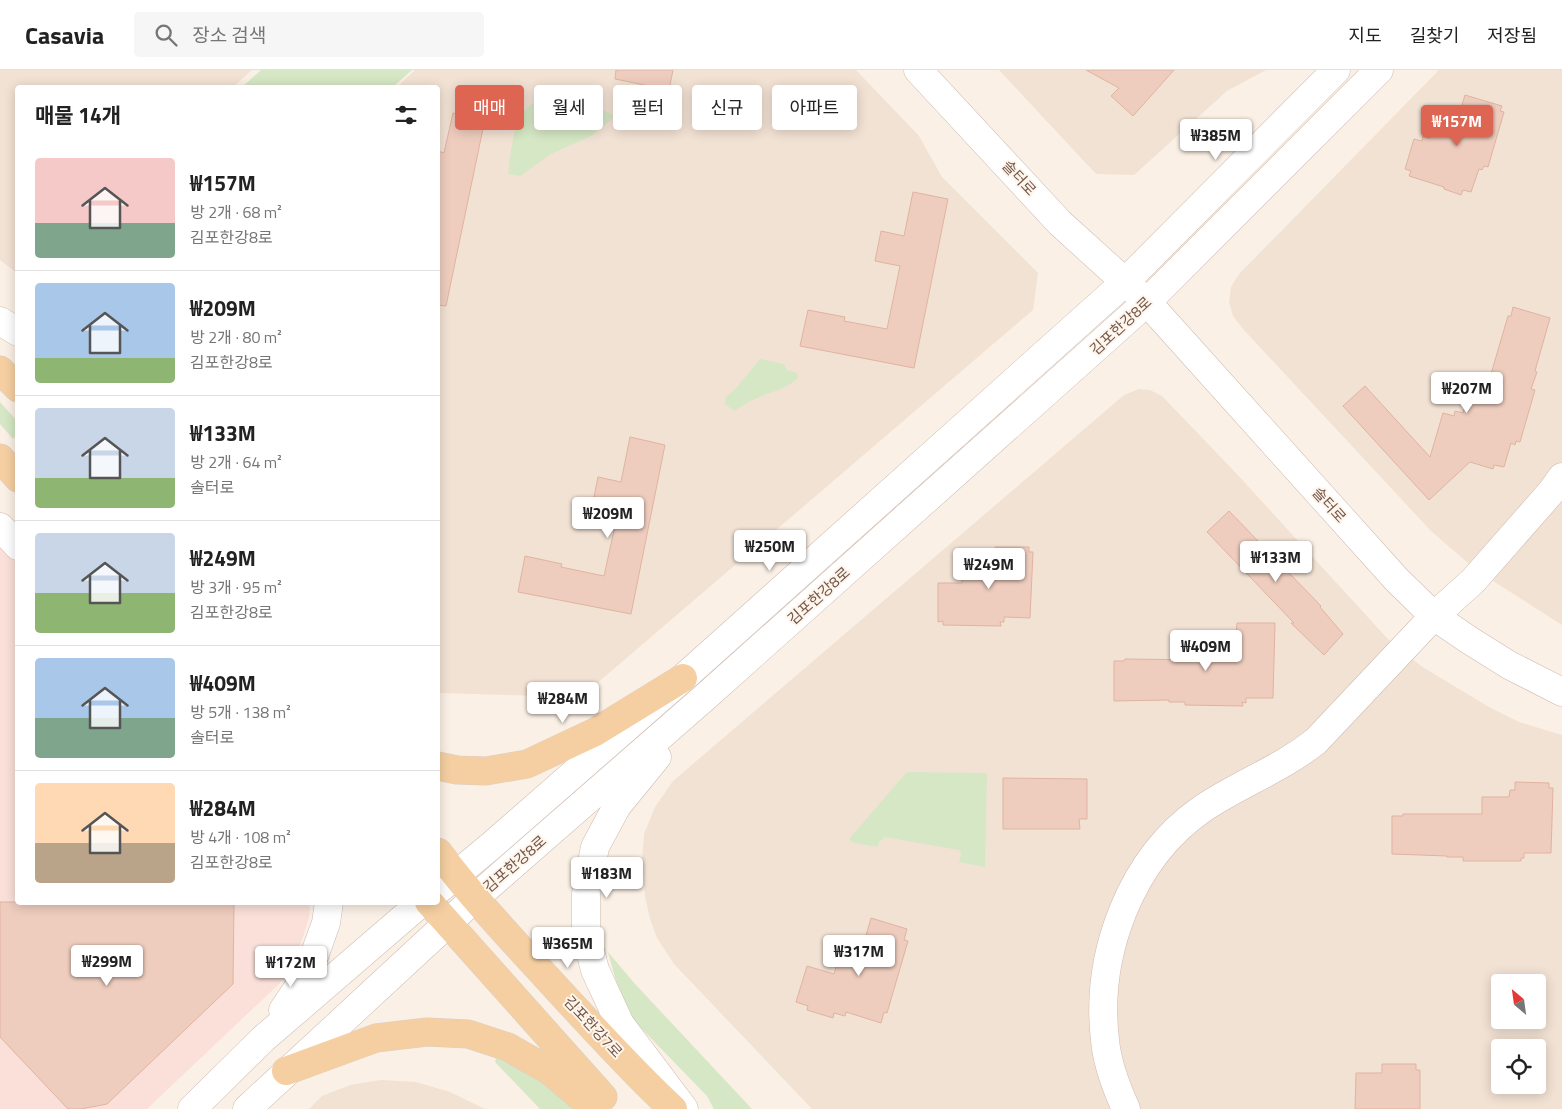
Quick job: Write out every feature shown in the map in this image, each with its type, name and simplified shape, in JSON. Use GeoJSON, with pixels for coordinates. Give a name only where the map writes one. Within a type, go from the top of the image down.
{"type":"FeatureCollection","features":[{"type":"Feature","properties":{"kind":"main road"},"geometry":{"type":"LineString","coordinates":[[0,370],[15,385]]}},
{"type":"Feature","properties":{"kind":"main road"},"geometry":{"type":"LineString","coordinates":[[0,458],[15,475]]}},
{"type":"Feature","properties":{"kind":"main road"},"geometry":{"type":"LineString","coordinates":[[440,766],[457,770],[486,771],[527,764],[595,732],[683,678]]}},
{"type":"Feature","properties":{"kind":"main road","name":"김포한강7로"},"geometry":{"type":"LineString","coordinates":[[440,860],[446,883],[475,898],[645,1084],[673,1109]]}},
{"type":"Feature","properties":{"kind":"main road"},"geometry":{"type":"LineString","coordinates":[[432,905],[614,1109]]}},
{"type":"Feature","properties":{"kind":"main road"},"geometry":{"type":"LineString","coordinates":[[286,1071],[376,1038],[427,1032],[468,1034],[508,1047],[550,1071],[595,1109]]}},
{"type":"Feature","properties":{"kind":"street","name":"솔터로"},"geometry":{"type":"LineString","coordinates":[[918,70],[1060,223],[1147,302],[1391,574],[1434,616],[1509,665],[1562,692]]}},
{"type":"Feature","properties":{"kind":"street","name":"솔터로"},"geometry":{"type":"LineString","coordinates":[[942,70],[1080,216],[1125,282]]}},
{"type":"Feature","properties":{"kind":"street","name":"김포한강8로"},"geometry":{"type":"LineString","coordinates":[[446,883],[683,678],[1125,282],[1336,70]]}},
{"type":"Feature","properties":{"kind":"street","name":"김포한강8로"},"geometry":{"type":"LineString","coordinates":[[247,1109],[475,898],[704,698],[1147,302],[1379,70]]}},
{"type":"Feature","properties":{"kind":"street"},"geometry":{"type":"LineString","coordinates":[[0,321],[15,330]]}},
{"type":"Feature","properties":{"kind":"street"},"geometry":{"type":"LineString","coordinates":[[1126,1109],[1110,1066],[1105,1040],[1103,1002],[1106,972],[1117,926],[1141,874],[1180,827],[1201,810],[1222,796],[1298,756],[1316,741],[1434,616],[1474,581],[1562,477]]}},
{"type":"Feature","properties":{"kind":"street"},"geometry":{"type":"LineString","coordinates":[[0,528],[15,543]]}},
{"type":"Feature","properties":{"kind":"street"},"geometry":{"type":"LineString","coordinates":[[684,1109],[620,1024],[595,970],[586,935],[586,894],[596,846],[617,806],[704,698]]}},
{"type":"Feature","properties":{"kind":"street"},"geometry":{"type":"LineString","coordinates":[[263,1040],[308,973],[326,923],[329,905]]}},
{"type":"Feature","properties":{"kind":"street"},"geometry":{"type":"LineString","coordinates":[[192,1109],[263,1040],[419,905]]}},
{"type":"Feature","properties":{"kind":"street"},"geometry":{"type":"LineString","coordinates":[[182,1109],[214,1086]]}},
{"type":"Feature","properties":{"kind":"shaded area"},"geometry":{"type":"Polygon","coordinates":[[[0,70],[252,70],[235,85],[15,85],[15,271],[0,260],[0,70]]]}},
{"type":"Feature","properties":{"kind":"shaded area"},"geometry":{"type":"Polygon","coordinates":[[[415,70],[856,70],[919,136],[942,177],[1038,273],[1033,310],[581,697],[440,693],[440,85],[399,85],[415,70]]]}},
{"type":"Feature","properties":{"kind":"shaded area"},"geometry":{"type":"Polygon","coordinates":[[[999,70],[1266,70],[1227,91],[1134,175],[1096,174],[999,70]]]}},
{"type":"Feature","properties":{"kind":"shaded area"},"geometry":{"type":"Polygon","coordinates":[[[1439,70],[1562,70],[1562,625],[1476,570],[1431,531],[1243,329],[1233,316],[1229,302],[1231,287],[1239,274],[1439,70]]]}},
{"type":"Feature","properties":{"kind":"shaded area"},"geometry":{"type":"Polygon","coordinates":[[[1139,389],[1150,390],[1162,396],[1235,472],[1387,638],[1421,666],[1489,707],[1519,722],[1562,735],[1562,1109],[812,1109],[674,964],[657,938],[650,919],[645,896],[642,860],[644,834],[655,807],[673,781],[1124,395],[1139,389]]]}},
{"type":"Feature","properties":{"kind":"shaded area"},"geometry":{"type":"Polygon","coordinates":[[[0,540],[15,554],[15,905],[310,905],[309,918],[303,937],[293,963],[280,983],[147,1109],[0,1109],[0,540]]]}},
{"type":"Feature","properties":{"kind":"shaded area"},"geometry":{"type":"Polygon","coordinates":[[[381,1080],[416,1082],[450,1092],[485,1109],[309,1109],[322,1096],[350,1085],[381,1080]]]}},
{"type":"Feature","properties":{"kind":"green space"},"geometry":{"type":"Polygon","coordinates":[[[261,70],[412,70],[395,85],[244,85],[261,70]]]}},
{"type":"Feature","properties":{"kind":"green space"},"geometry":{"type":"Polygon","coordinates":[[[534,103],[534,130],[599,130],[591,136],[551,154],[520,176],[508,174],[514,134],[515,130],[524,130],[524,112],[534,103]]]}},
{"type":"Feature","properties":{"kind":"green space"},"geometry":{"type":"Polygon","coordinates":[[[603,110],[613,115],[613,118],[603,127],[603,110]]]}},
{"type":"Feature","properties":{"kind":"green space"},"geometry":{"type":"Polygon","coordinates":[[[760,359],[784,364],[787,370],[797,373],[798,378],[787,386],[752,400],[734,411],[725,404],[725,398],[737,387],[760,359]]]}},
{"type":"Feature","properties":{"kind":"green space"},"geometry":{"type":"Polygon","coordinates":[[[0,402],[15,419],[15,437],[13,439],[0,424],[0,402]]]}},
{"type":"Feature","properties":{"kind":"green space"},"geometry":{"type":"Polygon","coordinates":[[[907,772],[987,773],[985,867],[958,862],[961,854],[959,850],[885,837],[879,842],[878,847],[853,843],[849,839],[907,772]]]}},
{"type":"Feature","properties":{"kind":"green space"},"geometry":{"type":"Polygon","coordinates":[[[608,952],[635,984],[752,1109],[714,1109],[707,1096],[641,1028],[623,1006],[608,952]]]}},
{"type":"Feature","properties":{"kind":"green space"},"geometry":{"type":"Polygon","coordinates":[[[496,1058],[509,1062],[554,1088],[573,1109],[540,1109],[495,1062],[496,1058]]]}},
{"type":"Feature","properties":{"kind":"building"},"geometry":{"type":"Polygon","coordinates":[[[616,70],[673,70],[670,85],[644,85],[615,79],[616,70]]]}},
{"type":"Feature","properties":{"kind":"building"},"geometry":{"type":"Polygon","coordinates":[[[1086,70],[1174,70],[1133,116],[1111,96],[1119,88],[1086,70]]]}},
{"type":"Feature","properties":{"kind":"building"},"geometry":{"type":"Polygon","coordinates":[[[1465,95],[1502,106],[1500,111],[1504,112],[1488,167],[1484,166],[1482,170],[1479,169],[1471,192],[1463,190],[1461,195],[1444,189],[1444,187],[1409,176],[1411,171],[1405,169],[1414,139],[1422,141],[1423,136],[1430,138],[1438,112],[1458,118],[1465,95]]]}},
{"type":"Feature","properties":{"kind":"building"},"geometry":{"type":"Polygon","coordinates":[[[453,113],[455,113],[455,130],[483,130],[446,306],[440,305],[440,152],[444,153],[453,113]]]}},
{"type":"Feature","properties":{"kind":"building"},"geometry":{"type":"Polygon","coordinates":[[[913,192],[948,199],[914,368],[800,346],[808,310],[845,317],[844,321],[887,329],[900,266],[875,261],[881,231],[904,236],[913,192]]]}},
{"type":"Feature","properties":{"kind":"building"},"geometry":{"type":"Polygon","coordinates":[[[1513,307],[1550,318],[1531,389],[1535,390],[1520,442],[1516,441],[1515,445],[1511,443],[1504,467],[1494,465],[1493,469],[1470,462],[1429,500],[1343,406],[1365,386],[1430,457],[1443,413],[1454,416],[1455,411],[1463,413],[1471,387],[1486,391],[1508,316],[1511,316],[1513,307]]]}},
{"type":"Feature","properties":{"kind":"building"},"geometry":{"type":"Polygon","coordinates":[[[630,437],[665,445],[631,614],[518,592],[525,556],[562,564],[561,567],[604,576],[618,512],[592,507],[598,477],[621,482],[630,437]]]}},
{"type":"Feature","properties":{"kind":"building"},"geometry":{"type":"Polygon","coordinates":[[[1229,511],[1321,606],[1343,634],[1324,655],[1291,623],[1294,623],[1207,532],[1229,511]]]}},
{"type":"Feature","properties":{"kind":"building"},"geometry":{"type":"Polygon","coordinates":[[[995,547],[1029,547],[1029,552],[1033,552],[1030,618],[1004,617],[1004,622],[1000,622],[1001,626],[943,625],[943,621],[938,622],[938,583],[962,583],[962,561],[989,561],[989,555],[994,555],[995,547]]]}},
{"type":"Feature","properties":{"kind":"building"},"geometry":{"type":"Polygon","coordinates":[[[1237,623],[1275,623],[1273,698],[1246,698],[1246,703],[1242,702],[1243,706],[1185,705],[1185,702],[1169,702],[1169,700],[1114,701],[1114,661],[1124,661],[1125,659],[1204,660],[1204,642],[1231,642],[1231,635],[1236,635],[1237,623]]]}},
{"type":"Feature","properties":{"kind":"building"},"geometry":{"type":"Polygon","coordinates":[[[1003,778],[1087,779],[1087,819],[1079,819],[1080,829],[1003,829],[1003,778]]]}},
{"type":"Feature","properties":{"kind":"building"},"geometry":{"type":"Polygon","coordinates":[[[1515,782],[1549,783],[1549,788],[1553,788],[1551,853],[1524,853],[1524,858],[1521,858],[1521,861],[1463,861],[1463,857],[1392,854],[1392,816],[1403,816],[1403,814],[1482,814],[1482,797],[1509,797],[1510,790],[1515,790],[1515,782]]]}},
{"type":"Feature","properties":{"kind":"building"},"geometry":{"type":"Polygon","coordinates":[[[0,902],[15,902],[15,905],[234,905],[233,984],[107,1104],[81,1109],[68,1109],[0,1037],[0,902]]]}},
{"type":"Feature","properties":{"kind":"building"},"geometry":{"type":"Polygon","coordinates":[[[871,918],[907,929],[904,940],[908,941],[887,1013],[884,1012],[881,1023],[846,1012],[845,1016],[834,1013],[833,1018],[807,1010],[808,1006],[796,1002],[807,966],[834,974],[842,948],[861,953],[871,918]]]}},
{"type":"Feature","properties":{"kind":"building"},"geometry":{"type":"Polygon","coordinates":[[[1382,1064],[1416,1064],[1416,1070],[1420,1070],[1420,1109],[1355,1109],[1356,1073],[1382,1073],[1382,1064]]]}}]}
